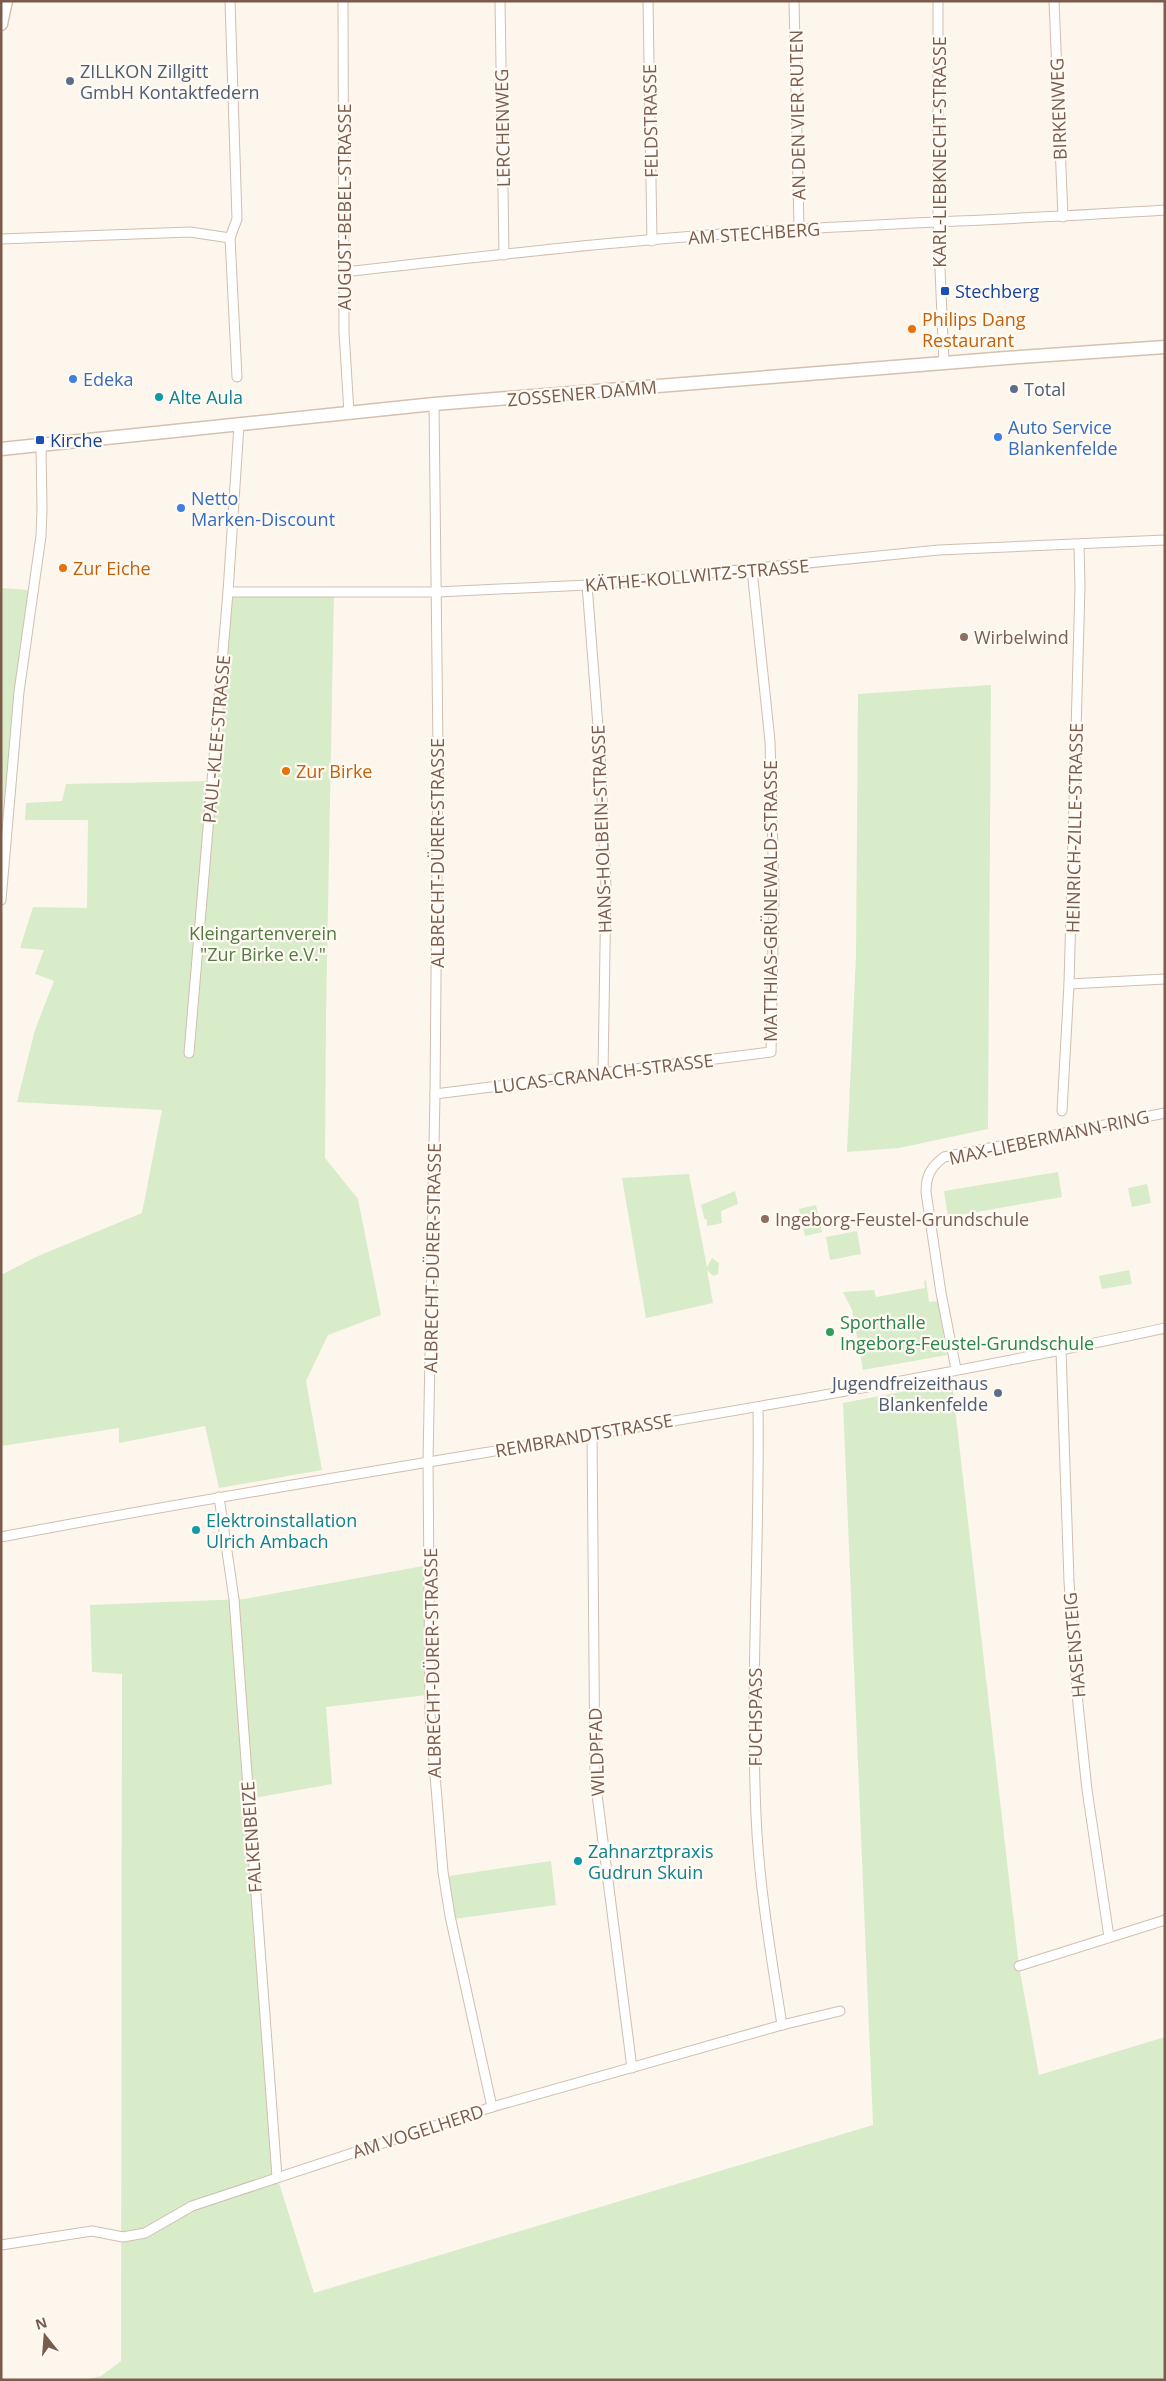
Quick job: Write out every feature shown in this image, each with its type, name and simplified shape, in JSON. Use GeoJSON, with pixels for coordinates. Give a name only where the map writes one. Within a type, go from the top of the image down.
{"type":"FeatureCollection","features":[{"type":"Feature","properties":{"kind":"main road"},"geometry":{"type":"LineString","coordinates":[[1,24],[6,1]]}},
{"type":"Feature","properties":{"kind":"main road","name":"ZOSSENER DAMM"},"geometry":{"type":"LineString","coordinates":[[1,450],[434,404],[1165,347]]}},
{"type":"Feature","properties":{"kind":"street"},"geometry":{"type":"LineString","coordinates":[[230,1],[236,219],[230,238],[237,377]]}},
{"type":"Feature","properties":{"kind":"street","name":"AUGUST-BEBEL-STRASSE"},"geometry":{"type":"LineString","coordinates":[[343,1],[345,377],[349,414]]}},
{"type":"Feature","properties":{"kind":"street","name":"LERCHENWEG"},"geometry":{"type":"LineString","coordinates":[[500,1],[504,254]]}},
{"type":"Feature","properties":{"kind":"street","name":"FELDSTRASSE"},"geometry":{"type":"LineString","coordinates":[[648,1],[652,241]]}},
{"type":"Feature","properties":{"kind":"street","name":"AN DEN VIER RUTEN"},"geometry":{"type":"LineString","coordinates":[[794,1],[799,229]]}},
{"type":"Feature","properties":{"kind":"street","name":"KARL-LIEBKNECHT-STRASSE"},"geometry":{"type":"LineString","coordinates":[[938,1],[938,222],[944,363]]}},
{"type":"Feature","properties":{"kind":"street","name":"BIRKENWEG"},"geometry":{"type":"LineString","coordinates":[[1054,1],[1063,217]]}},
{"type":"Feature","properties":{"kind":"street","name":"AM STECHBERG"},"geometry":{"type":"LineString","coordinates":[[344,272],[504,254],[799,229],[1063,217],[1165,210]]}},
{"type":"Feature","properties":{"kind":"street"},"geometry":{"type":"LineString","coordinates":[[1,239],[190,232],[230,238]]}},
{"type":"Feature","properties":{"kind":"street","name":"ALBRECHT-DÜRER-STRASSE"},"geometry":{"type":"LineString","coordinates":[[434,404],[437,592],[435,1094],[428,1461],[430,1714],[438,1823],[450,1916],[492,2107]]}},
{"type":"Feature","properties":{"kind":"street","name":"PAUL-KLEE-STRASSE"},"geometry":{"type":"LineString","coordinates":[[189,1053],[228,592],[239,425]]}},
{"type":"Feature","properties":{"kind":"street"},"geometry":{"type":"LineString","coordinates":[[1,900],[19,692],[40,536],[42,509],[41,446]]}},
{"type":"Feature","properties":{"kind":"street","name":"KÄTHE-KOLLWITZ-STRASSE"},"geometry":{"type":"LineString","coordinates":[[228,592],[437,592],[587,585],[940,550],[1165,540]]}},
{"type":"Feature","properties":{"kind":"street","name":"HEINRICH-ZILLE-STRASSE"},"geometry":{"type":"LineString","coordinates":[[1062,1111],[1069,984],[1080,586],[1079,545]]}},
{"type":"Feature","properties":{"kind":"street","name":"MATTHIAS-GRÜNEWALD-STRASSE"},"geometry":{"type":"LineString","coordinates":[[752,570],[770,741],[774,892],[771,1052]]}},
{"type":"Feature","properties":{"kind":"street","name":"HANS-HOLBEIN-STRASSE"},"geometry":{"type":"LineString","coordinates":[[587,585],[600,752],[606,887],[603,1073]]}},
{"type":"Feature","properties":{"kind":"street"},"geometry":{"type":"LineString","coordinates":[[1069,984],[1165,979]]}},
{"type":"Feature","properties":{"kind":"street","name":"LUCAS-CRANACH-STRASSE"},"geometry":{"type":"LineString","coordinates":[[435,1094],[771,1052]]}},
{"type":"Feature","properties":{"kind":"street","name":"MAX-LIEBERMANN-RING"},"geometry":{"type":"LineString","coordinates":[[956,1369],[939,1283],[926,1192],[926,1179],[933,1166],[944,1156],[1165,1113]]}},
{"type":"Feature","properties":{"kind":"street","name":"REMBRANDTSTRASSE"},"geometry":{"type":"LineString","coordinates":[[1,1537],[428,1461],[758,1407],[1061,1351],[1165,1328]]}},
{"type":"Feature","properties":{"kind":"street","name":"HASENSTEIG"},"geometry":{"type":"LineString","coordinates":[[1061,1351],[1069,1581],[1078,1704],[1086,1790],[1110,1937]]}},
{"type":"Feature","properties":{"kind":"street","name":"FUCHSPASS"},"geometry":{"type":"LineString","coordinates":[[758,1407],[754,1725],[756,1816],[763,1906],[782,2025]]}},
{"type":"Feature","properties":{"kind":"street","name":"WILDPFAD"},"geometry":{"type":"LineString","coordinates":[[592,1434],[595,1779],[632,2068]]}},
{"type":"Feature","properties":{"kind":"street","name":"FALKENBEIZE"},"geometry":{"type":"LineString","coordinates":[[219,1497],[234,1600],[277,2177]]}},
{"type":"Feature","properties":{"kind":"street"},"geometry":{"type":"LineString","coordinates":[[1019,1966],[1165,1920]]}},
{"type":"Feature","properties":{"kind":"street","name":"AM VOGELHERD"},"geometry":{"type":"LineString","coordinates":[[1,2245],[92,2231],[123,2237],[145,2233],[192,2206],[222,2198],[243,2188],[492,2107],[782,2025],[840,2011]]}},
{"type":"Feature","properties":{"kind":"green space"},"geometry":{"type":"Polygon","coordinates":[[[1,588],[29,590],[1,864],[1,588]]]}},
{"type":"Feature","properties":{"kind":"green space","name":"Kleingartenverein \"Zur Birke e.V.\""},"geometry":{"type":"Polygon","coordinates":[[[334,591],[325,1158],[358,1199],[381,1315],[328,1335],[306,1381],[322,1470],[219,1488],[205,1426],[119,1443],[119,1428],[1,1446],[1,1275],[38,1256],[142,1213],[162,1110],[17,1102],[35,1030],[54,981],[35,974],[44,950],[20,948],[33,907],[87,908],[88,820],[25,820],[26,803],[62,801],[66,784],[212,781],[228,592],[334,591]]]}},
{"type":"Feature","properties":{"kind":"green space"},"geometry":{"type":"Polygon","coordinates":[[[991,685],[988,1129],[899,1148],[847,1152],[856,955],[858,694],[991,685]]]}},
{"type":"Feature","properties":{"kind":"green space"},"geometry":{"type":"Polygon","coordinates":[[[1058,1172],[1062,1197],[948,1217],[944,1191],[1058,1172]]]}},
{"type":"Feature","properties":{"kind":"green space"},"geometry":{"type":"Polygon","coordinates":[[[689,1174],[707,1267],[712,1258],[719,1263],[718,1274],[713,1276],[707,1270],[713,1303],[646,1318],[622,1178],[689,1174]]]}},
{"type":"Feature","properties":{"kind":"green space"},"geometry":{"type":"Polygon","coordinates":[[[1147,1184],[1151,1203],[1132,1207],[1128,1188],[1147,1184]]]}},
{"type":"Feature","properties":{"kind":"green space"},"geometry":{"type":"Polygon","coordinates":[[[735,1191],[738,1204],[721,1211],[722,1223],[707,1226],[707,1220],[704,1218],[701,1205],[735,1191]]]}},
{"type":"Feature","properties":{"kind":"green space"},"geometry":{"type":"Polygon","coordinates":[[[816,1205],[822,1232],[805,1236],[799,1209],[816,1205]]]}},
{"type":"Feature","properties":{"kind":"green space"},"geometry":{"type":"Polygon","coordinates":[[[857,1231],[861,1254],[830,1260],[826,1237],[857,1231]]]}},
{"type":"Feature","properties":{"kind":"green space"},"geometry":{"type":"Polygon","coordinates":[[[1129,1270],[1132,1284],[1102,1289],[1099,1276],[1129,1270]]]}},
{"type":"Feature","properties":{"kind":"green space"},"geometry":{"type":"Polygon","coordinates":[[[926,1280],[929,1302],[938,1301],[947,1355],[863,1370],[852,1310],[843,1292],[874,1290],[876,1297],[925,1288],[924,1281],[926,1280]]]}},
{"type":"Feature","properties":{"kind":"green space"},"geometry":{"type":"Polygon","coordinates":[[[952,1382],[1019,1966],[1039,2075],[1165,2037],[1165,2380],[83,2380],[101,2376],[121,2361],[122,1674],[92,1672],[90,1605],[244,1599],[423,1566],[427,1695],[326,1707],[332,1784],[254,1798],[277,2177],[314,2293],[873,2125],[843,1403],[952,1382]]]}},
{"type":"Feature","properties":{"kind":"green space"},"geometry":{"type":"Polygon","coordinates":[[[551,1861],[556,1905],[454,1919],[449,1876],[551,1861]]]}},
{"type":"Feature","properties":{"kind":"place","name":"ZILLKON Zillgitt GmbH Kontaktfedern"},"geometry":{"type":"Point","coordinates":[70,81]}},
{"type":"Feature","properties":{"kind":"place","name":"Stechberg"},"geometry":{"type":"Point","coordinates":[945,291]}},
{"type":"Feature","properties":{"kind":"place","name":"Philips Dang Restaurant"},"geometry":{"type":"Point","coordinates":[912,329]}},
{"type":"Feature","properties":{"kind":"place","name":"Edeka"},"geometry":{"type":"Point","coordinates":[73,379]}},
{"type":"Feature","properties":{"kind":"place","name":"Total"},"geometry":{"type":"Point","coordinates":[1014,389]}},
{"type":"Feature","properties":{"kind":"place","name":"Alte Aula"},"geometry":{"type":"Point","coordinates":[159,397]}},
{"type":"Feature","properties":{"kind":"place","name":"Auto Service Blankenfelde"},"geometry":{"type":"Point","coordinates":[998,437]}},
{"type":"Feature","properties":{"kind":"place","name":"Kirche"},"geometry":{"type":"Point","coordinates":[40,440]}},
{"type":"Feature","properties":{"kind":"place","name":"Netto Marken-Discount"},"geometry":{"type":"Point","coordinates":[181,508]}},
{"type":"Feature","properties":{"kind":"place","name":"Zur Eiche"},"geometry":{"type":"Point","coordinates":[63,568]}},
{"type":"Feature","properties":{"kind":"place","name":"Wirbelwind"},"geometry":{"type":"Point","coordinates":[964,637]}},
{"type":"Feature","properties":{"kind":"place","name":"Zur Birke"},"geometry":{"type":"Point","coordinates":[286,771]}},
{"type":"Feature","properties":{"kind":"place","name":"Ingeborg-Feustel-Grundschule"},"geometry":{"type":"Point","coordinates":[765,1219]}},
{"type":"Feature","properties":{"kind":"place","name":"Sporthalle Ingeborg-Feustel-Grundschule"},"geometry":{"type":"Point","coordinates":[830,1332]}},
{"type":"Feature","properties":{"kind":"place","name":"Jugendfreizeithaus Blankenfelde"},"geometry":{"type":"Point","coordinates":[998,1393]}},
{"type":"Feature","properties":{"kind":"place","name":"Elektroinstallation Ulrich Ambach"},"geometry":{"type":"Point","coordinates":[196,1530]}},
{"type":"Feature","properties":{"kind":"place","name":"Zahnarztpraxis Gudrun Skuin"},"geometry":{"type":"Point","coordinates":[578,1861]}}]}
